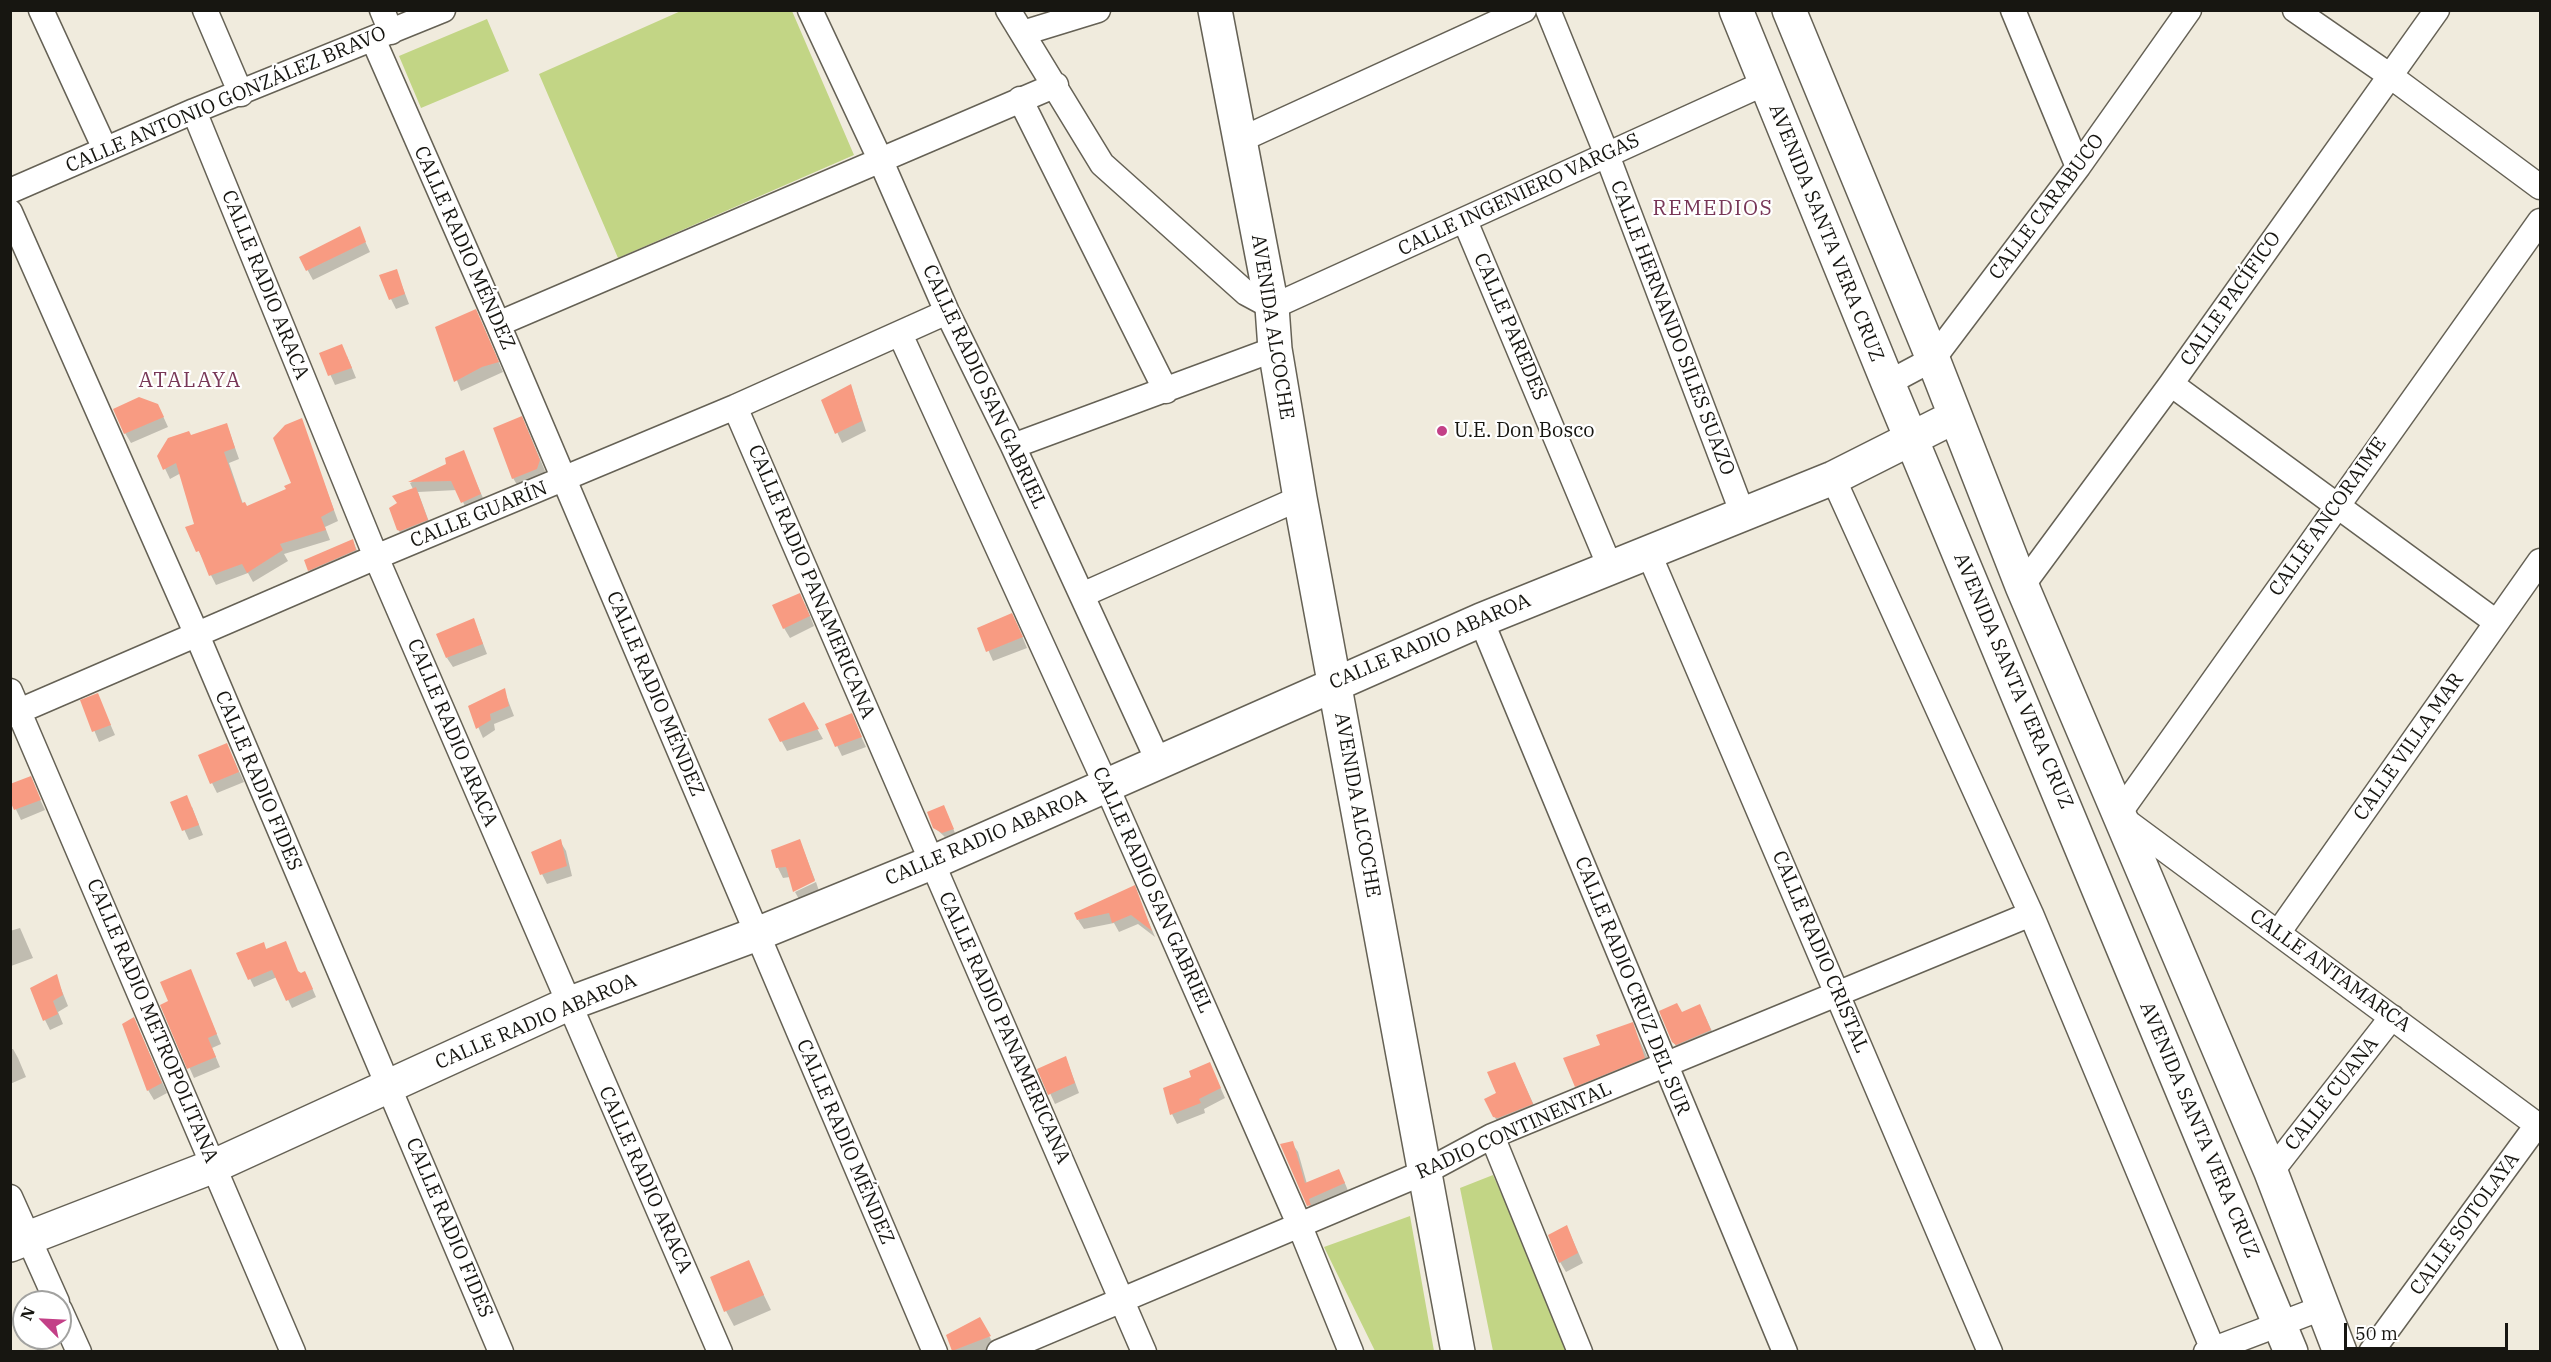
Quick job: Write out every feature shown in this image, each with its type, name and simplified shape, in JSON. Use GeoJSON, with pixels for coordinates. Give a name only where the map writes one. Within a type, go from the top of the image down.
{"type":"FeatureCollection","features":[{"type":"Feature","properties":{"kind":"street"},"geometry":{"type":"LineString","coordinates":[[41,10],[105,149]]}},
{"type":"Feature","properties":{"kind":"street"},"geometry":{"type":"LineString","coordinates":[[205,10],[241,93]]}},
{"type":"Feature","properties":{"kind":"street","name":"CALLE ANTONIO GONZÁLEZ BRAVO"},"geometry":{"type":"LineString","coordinates":[[10,191],[241,93],[382,27],[443,10]]}},
{"type":"Feature","properties":{"kind":"street","name":"CALLE RADIO SAN GABRIEL"},"geometry":{"type":"LineString","coordinates":[[810,10],[880,159],[947,312],[1013,446],[1159,763]]}},
{"type":"Feature","properties":{"kind":"street"},"geometry":{"type":"LineString","coordinates":[[1008,10],[1056,85],[1102,164],[1246,293],[1272,307]]}},
{"type":"Feature","properties":{"kind":"street"},"geometry":{"type":"LineString","coordinates":[[1023,33],[1098,10]]}},
{"type":"Feature","properties":{"kind":"street","name":"AVENIDA ALCOCHE"},"geometry":{"type":"LineString","coordinates":[[1215,10],[1272,307],[1275,349],[1300,498],[1458,1352]]}},
{"type":"Feature","properties":{"kind":"street"},"geometry":{"type":"LineString","coordinates":[[1240,141],[1524,10]]}},
{"type":"Feature","properties":{"kind":"street","name":"CALLE HERNANDO SILES SUAZO"},"geometry":{"type":"LineString","coordinates":[[1548,10],[1607,155],[1742,512]]}},
{"type":"Feature","properties":{"kind":"street","name":"AVENIDA SANTA VERA CRUZ"},"geometry":{"type":"LineString","coordinates":[[1736,10],[1887,383],[2285,1337]]}},
{"type":"Feature","properties":{"kind":"street"},"geometry":{"type":"LineString","coordinates":[[1789,10],[1933,359],[2022,586],[2271,1172],[2340,1352]]}},
{"type":"Feature","properties":{"kind":"street"},"geometry":{"type":"LineString","coordinates":[[2013,10],[2078,166]]}},
{"type":"Feature","properties":{"kind":"street","name":"CALLE CARABUCO"},"geometry":{"type":"LineString","coordinates":[[1887,383],[1933,359],[2078,166],[2188,10]]}},
{"type":"Feature","properties":{"kind":"street"},"geometry":{"type":"LineString","coordinates":[[2295,10],[2390,75],[2541,187]]}},
{"type":"Feature","properties":{"kind":"street","name":"CALLE PACÍFICO"},"geometry":{"type":"LineString","coordinates":[[2022,586],[2171,384],[2437,10]]}},
{"type":"Feature","properties":{"kind":"street","name":"CALLE RADIO MÉNDEZ"},"geometry":{"type":"LineString","coordinates":[[382,27],[498,324],[934,1352]]}},
{"type":"Feature","properties":{"kind":"street","name":"CALLE INGENIERO VARGAS"},"geometry":{"type":"LineString","coordinates":[[1272,307],[1765,83]]}},
{"type":"Feature","properties":{"kind":"street"},"geometry":{"type":"LineString","coordinates":[[498,324],[1056,85]]}},
{"type":"Feature","properties":{"kind":"street"},"geometry":{"type":"LineString","coordinates":[[1020,99],[1166,390]]}},
{"type":"Feature","properties":{"kind":"street","name":"CALLE RADIO ARACA"},"geometry":{"type":"LineString","coordinates":[[194,111],[376,557],[720,1352]]}},
{"type":"Feature","properties":{"kind":"street","name":"CALLE RADIO FIDES"},"geometry":{"type":"LineString","coordinates":[[10,212],[196,635],[501,1352]]}},
{"type":"Feature","properties":{"kind":"street","name":"CALLE PAREDES"},"geometry":{"type":"LineString","coordinates":[[1465,221],[1610,567]]}},
{"type":"Feature","properties":{"kind":"street","name":"CALLE ANCORAIME"},"geometry":{"type":"LineString","coordinates":[[2118,815],[2336,505],[2541,221]]}},
{"type":"Feature","properties":{"kind":"street","name":"CALLE GUARÍN"},"geometry":{"type":"LineString","coordinates":[[13,706],[196,635],[376,557],[564,480],[735,407],[947,312]]}},
{"type":"Feature","properties":{"kind":"street","name":"CALLE RADIO SAN GABRIEL"},"geometry":{"type":"LineString","coordinates":[[900,334],[1106,786],[1299,1224],[1351,1352]]}},
{"type":"Feature","properties":{"kind":"street"},"geometry":{"type":"LineString","coordinates":[[1013,446],[1275,349]]}},
{"type":"Feature","properties":{"kind":"street"},"geometry":{"type":"LineString","coordinates":[[2171,384],[2496,622]]}},
{"type":"Feature","properties":{"kind":"street","name":"CALLE RADIO PANAMERICANA"},"geometry":{"type":"LineString","coordinates":[[735,407],[1144,1352]]}},
{"type":"Feature","properties":{"kind":"street","name":"CALLE RADIO ABAROA"},"geometry":{"type":"LineString","coordinates":[[19,1241],[214,1166],[568,1004],[757,934],[931,863],[1481,620],[1610,567],[1649,554],[1742,512],[1833,478],[1954,417]]}},
{"type":"Feature","properties":{"kind":"street"},"geometry":{"type":"LineString","coordinates":[[1833,478],[2031,914],[2211,1350],[2285,1337],[2322,1308]]}},
{"type":"Feature","properties":{"kind":"street"},"geometry":{"type":"LineString","coordinates":[[1082,595],[1300,498]]}},
{"type":"Feature","properties":{"kind":"street","name":"CALLE RADIO CRISTAL"},"geometry":{"type":"LineString","coordinates":[[1649,554],[1990,1352]]}},
{"type":"Feature","properties":{"kind":"street","name":"CALLE VILLA MAR"},"geometry":{"type":"LineString","coordinates":[[2278,933],[2541,561]]}},
{"type":"Feature","properties":{"kind":"street","name":"CALLE RADIO CRUZ DEL SUR"},"geometry":{"type":"LineString","coordinates":[[1481,620],[1785,1352]]}},
{"type":"Feature","properties":{"kind":"street","name":"CALLE RADIO METROPOLITANA"},"geometry":{"type":"LineString","coordinates":[[13,706],[293,1352]]}},
{"type":"Feature","properties":{"kind":"street","name":"CALLE ANTAMARCA"},"geometry":{"type":"LineString","coordinates":[[2118,815],[2539,1126]]}},
{"type":"Feature","properties":{"kind":"street","name":"RADIO CONTINENTAL"},"geometry":{"type":"LineString","coordinates":[[999,1352],[1425,1172],[1492,1136],[2031,914]]}},
{"type":"Feature","properties":{"kind":"street","name":"CALLE CUANA"},"geometry":{"type":"LineString","coordinates":[[2271,1172],[2392,1017]]}},
{"type":"Feature","properties":{"kind":"street","name":"CALLE SOTOLAYA"},"geometry":{"type":"LineString","coordinates":[[2371,1352],[2539,1126]]}},
{"type":"Feature","properties":{"kind":"street"},"geometry":{"type":"LineString","coordinates":[[1492,1136],[1580,1352]]}},
{"type":"Feature","properties":{"kind":"street"},"geometry":{"type":"LineString","coordinates":[[10,1197],[19,1241],[50,1290]]}},
{"type":"Feature","properties":{"kind":"street"},"geometry":{"type":"LineString","coordinates":[[72,1337],[79,1352]]}},
{"type":"Feature","properties":{"kind":"green space"},"geometry":{"type":"Polygon","coordinates":[[[683,10],[792,11],[854,155],[618,258],[539,74],[683,10]]]}},
{"type":"Feature","properties":{"kind":"green space"},"geometry":{"type":"Polygon","coordinates":[[[487,19],[509,71],[421,108],[399,56],[487,19]]]}},
{"type":"Feature","properties":{"kind":"green space"},"geometry":{"type":"Polygon","coordinates":[[[1493,1175],[1572,1351],[1493,1351],[1460,1188],[1493,1175]]]}},
{"type":"Feature","properties":{"kind":"green space"},"geometry":{"type":"Polygon","coordinates":[[[1410,1216],[1434,1351],[1375,1351],[1324,1247],[1410,1216]]]}},
{"type":"Feature","properties":{"kind":"building"},"geometry":{"type":"Polygon","coordinates":[[[360,226],[366,242],[306,271],[299,257],[360,226]]]}},
{"type":"Feature","properties":{"kind":"building"},"geometry":{"type":"Polygon","coordinates":[[[397,269],[405,294],[389,300],[379,275],[397,269]]]}},
{"type":"Feature","properties":{"kind":"building"},"geometry":{"type":"Polygon","coordinates":[[[476,309],[499,362],[482,367],[454,382],[435,327],[476,309]]]}},
{"type":"Feature","properties":{"kind":"building"},"geometry":{"type":"Polygon","coordinates":[[[342,344],[352,368],[328,376],[319,353],[342,344]]]}},
{"type":"Feature","properties":{"kind":"building"},"geometry":{"type":"Polygon","coordinates":[[[851,384],[862,421],[835,434],[821,400],[851,384]]]}},
{"type":"Feature","properties":{"kind":"building"},"geometry":{"type":"Polygon","coordinates":[[[139,397],[158,404],[164,417],[124,434],[113,409],[139,397]]]}},
{"type":"Feature","properties":{"kind":"building"},"geometry":{"type":"Polygon","coordinates":[[[522,416],[540,460],[537,469],[512,479],[493,428],[522,416]]]}},
{"type":"Feature","properties":{"kind":"building"},"geometry":{"type":"Polygon","coordinates":[[[302,418],[334,510],[321,517],[326,530],[280,544],[283,550],[247,573],[242,564],[209,576],[199,551],[196,552],[185,527],[194,524],[176,463],[163,470],[157,456],[168,438],[189,431],[191,435],[227,423],[235,448],[224,452],[242,503],[245,502],[247,506],[286,489],[284,486],[291,483],[273,438],[285,425],[302,418]]]}},
{"type":"Feature","properties":{"kind":"building"},"geometry":{"type":"Polygon","coordinates":[[[464,450],[481,494],[461,503],[451,481],[408,482],[446,464],[445,458],[464,450]]]}},
{"type":"Feature","properties":{"kind":"building"},"geometry":{"type":"Polygon","coordinates":[[[416,487],[428,520],[400,531],[397,530],[389,508],[397,503],[392,496],[416,487]]]}},
{"type":"Feature","properties":{"kind":"building"},"geometry":{"type":"Polygon","coordinates":[[[353,539],[356,550],[308,571],[304,560],[353,539]]]}},
{"type":"Feature","properties":{"kind":"building"},"geometry":{"type":"Polygon","coordinates":[[[800,593],[810,616],[783,629],[772,605],[800,593]]]}},
{"type":"Feature","properties":{"kind":"building"},"geometry":{"type":"Polygon","coordinates":[[[1012,613],[1023,637],[986,652],[977,628],[1012,613]]]}},
{"type":"Feature","properties":{"kind":"building"},"geometry":{"type":"Polygon","coordinates":[[[474,618],[483,644],[446,658],[436,634],[474,618]]]}},
{"type":"Feature","properties":{"kind":"building"},"geometry":{"type":"Polygon","coordinates":[[[505,688],[509,706],[490,714],[491,720],[476,729],[468,706],[505,688]]]}},
{"type":"Feature","properties":{"kind":"building"},"geometry":{"type":"Polygon","coordinates":[[[98,693],[111,725],[92,732],[80,700],[98,693]]]}},
{"type":"Feature","properties":{"kind":"building"},"geometry":{"type":"Polygon","coordinates":[[[804,702],[819,729],[780,742],[768,719],[804,702]]]}},
{"type":"Feature","properties":{"kind":"building"},"geometry":{"type":"Polygon","coordinates":[[[852,713],[862,737],[835,747],[825,724],[852,713]]]}},
{"type":"Feature","properties":{"kind":"building"},"geometry":{"type":"Polygon","coordinates":[[[227,743],[239,772],[210,784],[198,755],[227,743]]]}},
{"type":"Feature","properties":{"kind":"building"},"geometry":{"type":"Polygon","coordinates":[[[31,776],[41,800],[14,810],[10,801],[10,784],[31,776]]]}},
{"type":"Feature","properties":{"kind":"building"},"geometry":{"type":"Polygon","coordinates":[[[187,795],[199,825],[182,831],[170,802],[187,795]]]}},
{"type":"Feature","properties":{"kind":"building"},"geometry":{"type":"Polygon","coordinates":[[[944,805],[954,829],[942,833],[933,828],[927,812],[944,805]]]}},
{"type":"Feature","properties":{"kind":"building"},"geometry":{"type":"Polygon","coordinates":[[[561,839],[567,866],[540,875],[531,852],[561,839]]]}},
{"type":"Feature","properties":{"kind":"building"},"geometry":{"type":"Polygon","coordinates":[[[800,839],[815,881],[793,892],[786,867],[776,868],[771,850],[800,839]]]}},
{"type":"Feature","properties":{"kind":"building"},"geometry":{"type":"Polygon","coordinates":[[[1135,885],[1152,931],[1131,915],[1112,923],[1109,913],[1077,920],[1074,913],[1135,885]]]}},
{"type":"Feature","properties":{"kind":"building"},"geometry":{"type":"Polygon","coordinates":[[[286,941],[298,971],[301,973],[305,971],[313,989],[286,1001],[272,970],[248,980],[236,953],[264,942],[266,949],[286,941]]]}},
{"type":"Feature","properties":{"kind":"building"},"geometry":{"type":"Polygon","coordinates":[[[191,969],[217,1034],[208,1038],[216,1057],[187,1069],[160,1005],[168,1001],[160,982],[191,969]]]}},
{"type":"Feature","properties":{"kind":"building"},"geometry":{"type":"Polygon","coordinates":[[[57,974],[63,995],[53,1001],[58,1014],[43,1021],[30,988],[57,974]]]}},
{"type":"Feature","properties":{"kind":"building"},"geometry":{"type":"Polygon","coordinates":[[[1677,1003],[1682,1012],[1700,1004],[1711,1030],[1676,1045],[1672,1042],[1659,1011],[1677,1003]]]}},
{"type":"Feature","properties":{"kind":"building"},"geometry":{"type":"Polygon","coordinates":[[[134,1017],[162,1083],[147,1091],[122,1024],[134,1017]]]}},
{"type":"Feature","properties":{"kind":"building"},"geometry":{"type":"Polygon","coordinates":[[[1633,1022],[1645,1058],[1575,1087],[1563,1058],[1600,1045],[1596,1035],[1633,1022]]]}},
{"type":"Feature","properties":{"kind":"building"},"geometry":{"type":"Polygon","coordinates":[[[1066,1056],[1075,1083],[1048,1095],[1037,1069],[1066,1056]]]}},
{"type":"Feature","properties":{"kind":"building"},"geometry":{"type":"Polygon","coordinates":[[[1210,1062],[1221,1088],[1199,1099],[1201,1103],[1170,1115],[1163,1088],[1191,1077],[1189,1071],[1210,1062]]]}},
{"type":"Feature","properties":{"kind":"building"},"geometry":{"type":"Polygon","coordinates":[[[1515,1062],[1533,1104],[1498,1118],[1493,1117],[1484,1099],[1496,1093],[1487,1072],[1515,1062]]]}},
{"type":"Feature","properties":{"kind":"building"},"geometry":{"type":"Polygon","coordinates":[[[1293,1141],[1305,1183],[1339,1169],[1345,1183],[1309,1199],[1311,1205],[1307,1206],[1280,1144],[1293,1141]]]}},
{"type":"Feature","properties":{"kind":"building"},"geometry":{"type":"Polygon","coordinates":[[[1567,1225],[1578,1253],[1559,1263],[1548,1235],[1567,1225]]]}},
{"type":"Feature","properties":{"kind":"building"},"geometry":{"type":"Polygon","coordinates":[[[749,1260],[764,1295],[724,1312],[710,1277],[749,1260]]]}},
{"type":"Feature","properties":{"kind":"building"},"geometry":{"type":"Polygon","coordinates":[[[980,1317],[991,1336],[952,1351],[946,1335],[980,1317]]]}},
{"type":"Feature","properties":{"kind":"place","name":"U.E. Don Bosco"},"geometry":{"type":"Point","coordinates":[1442,431]}},
{"type":"Feature","properties":{"kind":"district","name":"REMEDIOS"},"geometry":{"type":"Point","coordinates":[1713,209]}},
{"type":"Feature","properties":{"kind":"district","name":"ATALAYA"},"geometry":{"type":"Point","coordinates":[190,381]}}]}
